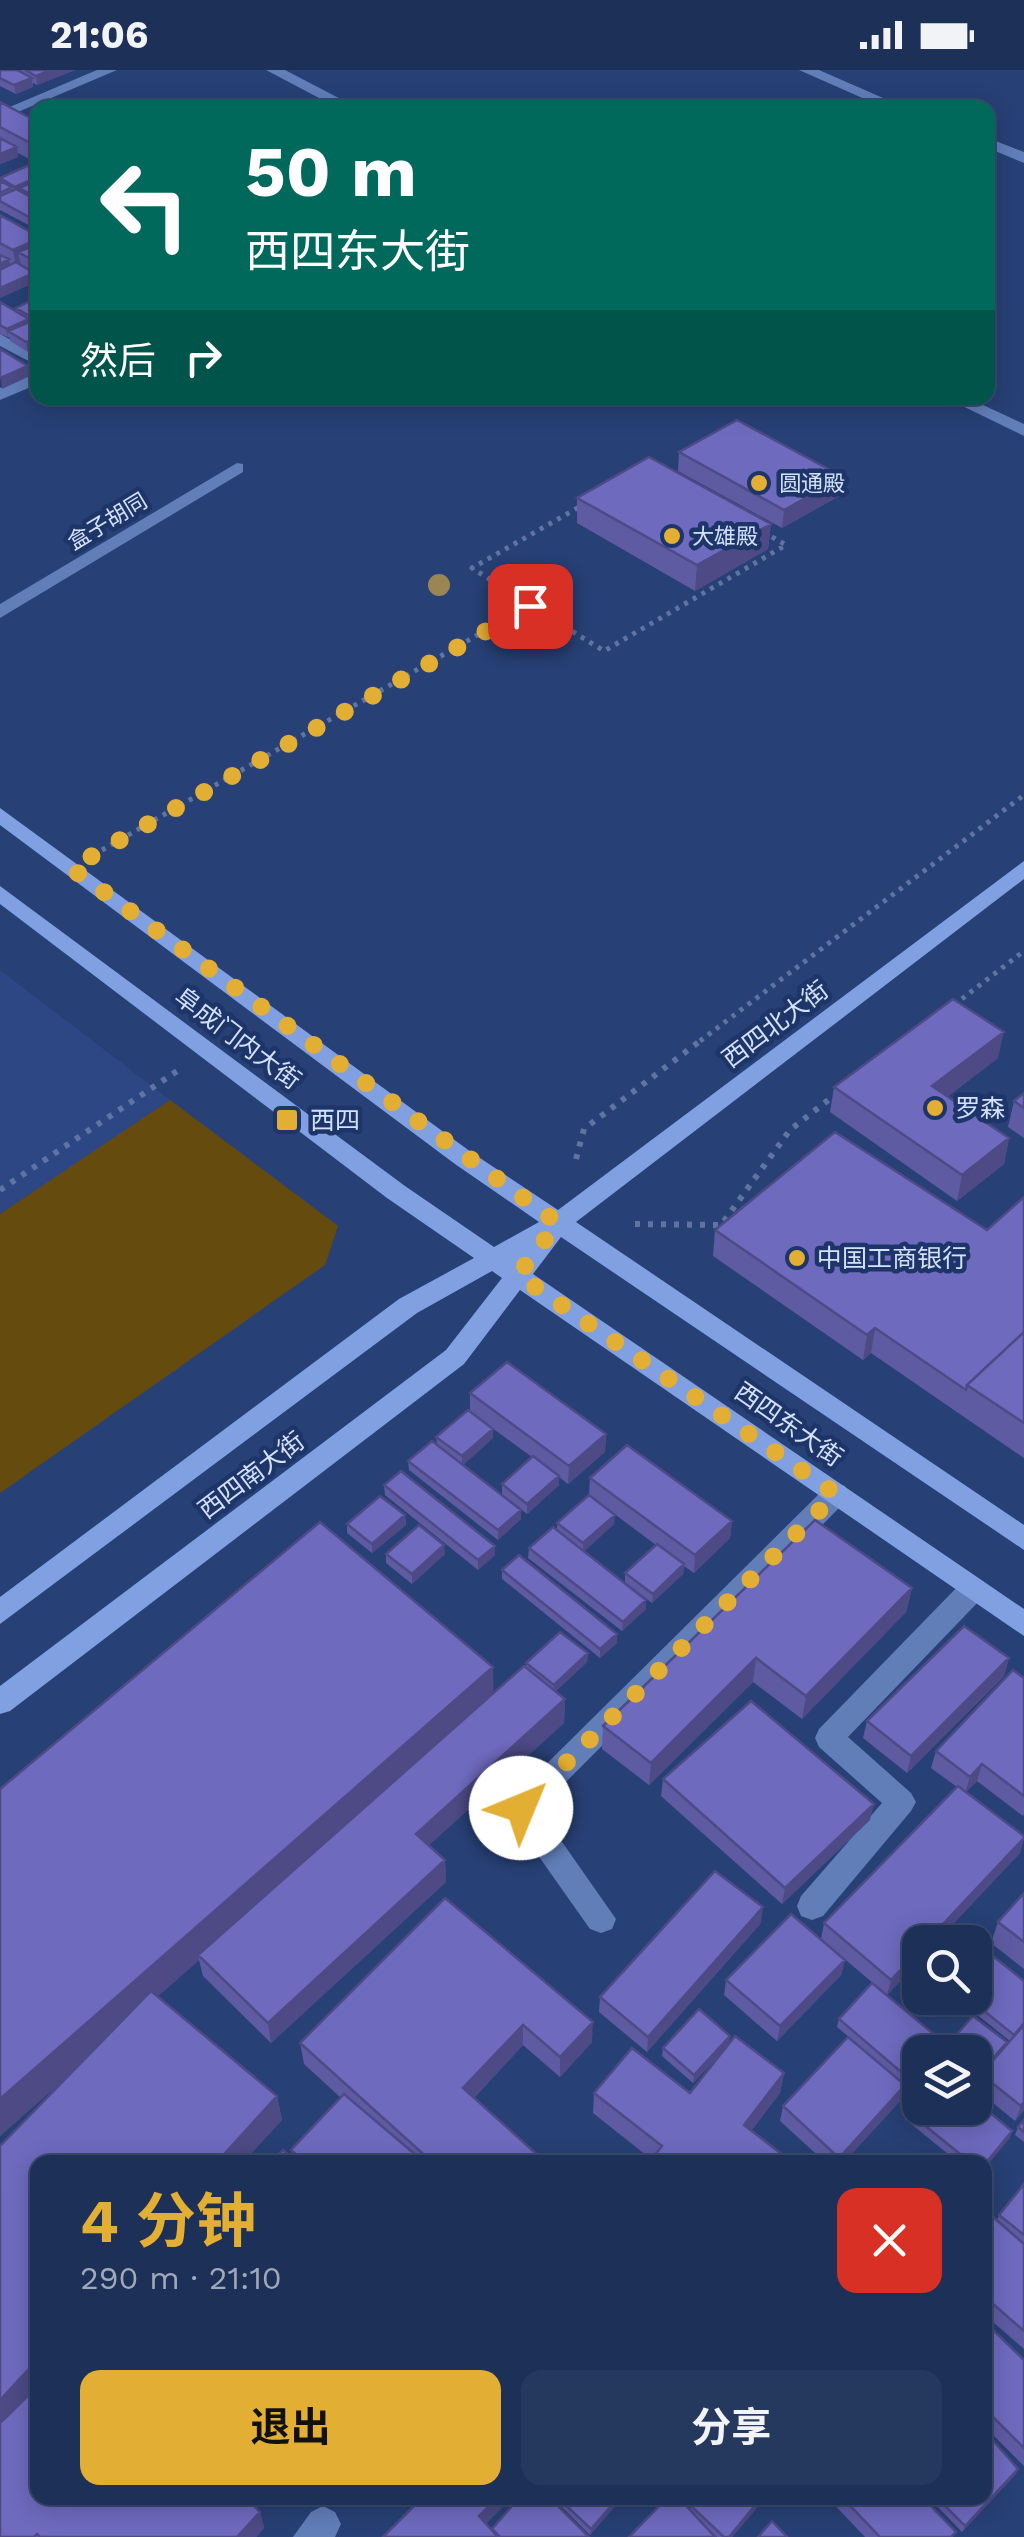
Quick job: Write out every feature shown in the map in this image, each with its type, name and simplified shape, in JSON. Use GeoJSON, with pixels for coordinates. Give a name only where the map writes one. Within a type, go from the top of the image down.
{"type":"FeatureCollection","features":[{"type":"Feature","properties":{"kind":"main road","name":"阜成门内大街"},"geometry":{"type":"LineString","coordinates":[[0,816],[558,1223]]}},
{"type":"Feature","properties":{"kind":"main road","name":"西四北大街"},"geometry":{"type":"LineString","coordinates":[[558,1223],[1024,868]]}},
{"type":"Feature","properties":{"kind":"main road","name":"阜成门内大街"},"geometry":{"type":"LineString","coordinates":[[5,904],[396,1192],[518,1275]]}},
{"type":"Feature","properties":{"kind":"main road","name":"西四南大街"},"geometry":{"type":"LineString","coordinates":[[0,1612],[408,1306],[558,1223]]}},
{"type":"Feature","properties":{"kind":"main road","name":"西四南大街"},"geometry":{"type":"LineString","coordinates":[[0,1702],[456,1357],[558,1223]]}},
{"type":"Feature","properties":{"kind":"main road","name":"西四东大街"},"geometry":{"type":"LineString","coordinates":[[558,1223],[1024,1539]]}},
{"type":"Feature","properties":{"kind":"main road","name":"西四东大街"},"geometry":{"type":"LineString","coordinates":[[518,1275],[1024,1624]]}},
{"type":"Feature","properties":{"kind":"street"},"geometry":{"type":"LineString","coordinates":[[6,106],[110,70]]}},
{"type":"Feature","properties":{"kind":"street"},"geometry":{"type":"LineString","coordinates":[[273,70],[334,100]]}},
{"type":"Feature","properties":{"kind":"street"},"geometry":{"type":"LineString","coordinates":[[806,70],[879,100]]}},
{"type":"Feature","properties":{"kind":"street"},"geometry":{"type":"LineString","coordinates":[[6,106],[30,117]]}},
{"type":"Feature","properties":{"kind":"street"},"geometry":{"type":"LineString","coordinates":[[995,146],[1024,158]]}},
{"type":"Feature","properties":{"kind":"street"},"geometry":{"type":"LineString","coordinates":[[0,340],[30,357]]}},
{"type":"Feature","properties":{"kind":"street"},"geometry":{"type":"LineString","coordinates":[[0,396],[30,381]]}},
{"type":"Feature","properties":{"kind":"street"},"geometry":{"type":"LineString","coordinates":[[970,405],[1024,430]]}},
{"type":"Feature","properties":{"kind":"street","name":"盒子胡同"},"geometry":{"type":"LineString","coordinates":[[0,612],[237,468]]}},
{"type":"Feature","properties":{"kind":"street"},"geometry":{"type":"LineString","coordinates":[[601,1919],[521,1808],[836,1494]]}},
{"type":"Feature","properties":{"kind":"street"},"geometry":{"type":"LineString","coordinates":[[812,1906],[901,1802],[829,1738],[974,1589]]}},
{"type":"Feature","properties":{"kind":"path"},"geometry":{"type":"LineString","coordinates":[[587,503],[472,568],[604,651],[786,545],[753,527]]}},
{"type":"Feature","properties":{"kind":"path"},"geometry":{"type":"LineString","coordinates":[[71,868],[530,606]]}},
{"type":"Feature","properties":{"kind":"path"},"geometry":{"type":"LineString","coordinates":[[852,1082],[790,1130],[722,1225],[558,1223],[584,1129],[1024,795]]}},
{"type":"Feature","properties":{"kind":"path"},"geometry":{"type":"LineString","coordinates":[[946,1011],[1024,951]]}},
{"type":"Feature","properties":{"kind":"path"},"geometry":{"type":"LineString","coordinates":[[0,1190],[208,1050]]}},
{"type":"Feature","properties":{"kind":"shaded area"},"geometry":{"type":"Polygon","coordinates":[[[0,970],[170,1100],[0,1215],[0,970]]]}},
{"type":"Feature","properties":{"kind":"shaded area"},"geometry":{"type":"Polygon","coordinates":[[[170,1100],[338,1226],[325,1265],[0,1493],[0,1214],[170,1100]]]}},
{"type":"Feature","properties":{"kind":"building"},"geometry":{"type":"Polygon","coordinates":[[[0,70],[17,70],[32,78],[14,85],[0,78],[0,70]]]}},
{"type":"Feature","properties":{"kind":"building"},"geometry":{"type":"Polygon","coordinates":[[[25,70],[51,70],[36,76],[25,70]]]}},
{"type":"Feature","properties":{"kind":"building"},"geometry":{"type":"Polygon","coordinates":[[[0,102],[30,118],[30,143],[0,127],[0,102]]]}},
{"type":"Feature","properties":{"kind":"building"},"geometry":{"type":"Polygon","coordinates":[[[0,138],[17,147],[0,154],[0,138]]]}},
{"type":"Feature","properties":{"kind":"building"},"geometry":{"type":"Polygon","coordinates":[[[30,165],[30,180],[15,187],[0,178],[30,165]]]}},
{"type":"Feature","properties":{"kind":"building"},"geometry":{"type":"Polygon","coordinates":[[[0,181],[12,187],[0,193],[0,181]]]}},
{"type":"Feature","properties":{"kind":"building"},"geometry":{"type":"Polygon","coordinates":[[[16,189],[30,197],[30,218],[0,201],[0,196],[16,189]]]}},
{"type":"Feature","properties":{"kind":"building"},"geometry":{"type":"Polygon","coordinates":[[[0,215],[30,232],[30,243],[13,250],[0,243],[0,215]]]}},
{"type":"Feature","properties":{"kind":"building"},"geometry":{"type":"Polygon","coordinates":[[[30,247],[30,259],[18,252],[30,247]]]}},
{"type":"Feature","properties":{"kind":"building"},"geometry":{"type":"Polygon","coordinates":[[[16,262],[30,271],[30,275],[0,288],[0,270],[16,262]]]}},
{"type":"Feature","properties":{"kind":"building"},"geometry":{"type":"Polygon","coordinates":[[[30,301],[30,316],[16,308],[30,301]]]}},
{"type":"Feature","properties":{"kind":"building"},"geometry":{"type":"Polygon","coordinates":[[[0,302],[29,319],[7,329],[0,325],[0,302]]]}},
{"type":"Feature","properties":{"kind":"building"},"geometry":{"type":"Polygon","coordinates":[[[30,322],[30,340],[26,342],[8,331],[30,322]]]}},
{"type":"Feature","properties":{"kind":"building"},"geometry":{"type":"Polygon","coordinates":[[[0,349],[28,366],[0,378],[0,349]]]}},
{"type":"Feature","properties":{"kind":"building"},"geometry":{"type":"Polygon","coordinates":[[[737,420],[843,477],[784,510],[679,452],[737,420]]]}},
{"type":"Feature","properties":{"kind":"building"},"geometry":{"type":"Polygon","coordinates":[[[649,457],[771,524],[697,565],[577,498],[649,457]]]}},
{"type":"Feature","properties":{"kind":"building"},"geometry":{"type":"Polygon","coordinates":[[[953,999],[1004,1032],[932,1086],[1009,1138],[962,1175],[834,1087],[953,999]]]}},
{"type":"Feature","properties":{"kind":"building"},"geometry":{"type":"Polygon","coordinates":[[[1024,1093],[1024,1108],[1014,1101],[1024,1093]]]}},
{"type":"Feature","properties":{"kind":"building"},"geometry":{"type":"Polygon","coordinates":[[[835,1132],[987,1230],[1024,1197],[1024,1332],[966,1390],[875,1328],[867,1335],[715,1230],[835,1132]]]}},
{"type":"Feature","properties":{"kind":"building"},"geometry":{"type":"Polygon","coordinates":[[[1024,1332],[1024,1423],[967,1385],[1024,1332]]]}},
{"type":"Feature","properties":{"kind":"building"},"geometry":{"type":"Polygon","coordinates":[[[507,1362],[606,1434],[569,1466],[470,1393],[507,1362]]]}},
{"type":"Feature","properties":{"kind":"building"},"geometry":{"type":"Polygon","coordinates":[[[468,1410],[493,1429],[462,1456],[436,1437],[468,1410]]]}},
{"type":"Feature","properties":{"kind":"building"},"geometry":{"type":"Polygon","coordinates":[[[432,1441],[521,1510],[498,1530],[408,1461],[432,1441]]]}},
{"type":"Feature","properties":{"kind":"building"},"geometry":{"type":"Polygon","coordinates":[[[627,1445],[732,1521],[695,1555],[590,1478],[627,1445]]]}},
{"type":"Feature","properties":{"kind":"building"},"geometry":{"type":"Polygon","coordinates":[[[533,1456],[559,1476],[527,1504],[502,1484],[533,1456]]]}},
{"type":"Feature","properties":{"kind":"building"},"geometry":{"type":"Polygon","coordinates":[[[401,1471],[495,1546],[478,1560],[384,1485],[401,1471]]]}},
{"type":"Feature","properties":{"kind":"building"},"geometry":{"type":"Polygon","coordinates":[[[589,1495],[615,1515],[583,1543],[557,1523],[589,1495]]]}},
{"type":"Feature","properties":{"kind":"building"},"geometry":{"type":"Polygon","coordinates":[[[380,1496],[405,1515],[372,1544],[347,1524],[380,1496]]]}},
{"type":"Feature","properties":{"kind":"building"},"geometry":{"type":"Polygon","coordinates":[[[815,1520],[912,1588],[806,1696],[756,1658],[651,1763],[603,1726],[815,1520]]]}},
{"type":"Feature","properties":{"kind":"building"},"geometry":{"type":"Polygon","coordinates":[[[320,1522],[493,1667],[0,2099],[0,1789],[320,1522]]]}},
{"type":"Feature","properties":{"kind":"building"},"geometry":{"type":"Polygon","coordinates":[[[419,1525],[444,1545],[412,1574],[386,1554],[419,1525]]]}},
{"type":"Feature","properties":{"kind":"building"},"geometry":{"type":"Polygon","coordinates":[[[553,1527],[646,1600],[623,1622],[529,1548],[553,1527]]]}},
{"type":"Feature","properties":{"kind":"building"},"geometry":{"type":"Polygon","coordinates":[[[657,1544],[684,1564],[653,1594],[625,1573],[657,1544]]]}},
{"type":"Feature","properties":{"kind":"building"},"geometry":{"type":"Polygon","coordinates":[[[519,1555],[617,1634],[600,1649],[502,1570],[519,1555]]]}},
{"type":"Feature","properties":{"kind":"building"},"geometry":{"type":"Polygon","coordinates":[[[964,1626],[1009,1658],[911,1756],[867,1721],[964,1626]]]}},
{"type":"Feature","properties":{"kind":"building"},"geometry":{"type":"Polygon","coordinates":[[[560,1632],[588,1653],[554,1685],[526,1663],[560,1632]]]}},
{"type":"Feature","properties":{"kind":"building"},"geometry":{"type":"Polygon","coordinates":[[[524,1666],[565,1699],[416,1834],[445,1860],[268,2023],[198,1955],[524,1666]]]}},
{"type":"Feature","properties":{"kind":"building"},"geometry":{"type":"Polygon","coordinates":[[[1013,1670],[1024,1678],[1024,1796],[982,1764],[970,1777],[936,1751],[1013,1670]]]}},
{"type":"Feature","properties":{"kind":"building"},"geometry":{"type":"Polygon","coordinates":[[[751,1701],[874,1804],[785,1888],[663,1779],[751,1701]]]}},
{"type":"Feature","properties":{"kind":"building"},"geometry":{"type":"Polygon","coordinates":[[[958,1786],[1024,1836],[942,1925],[902,1925],[902,1968],[891,1980],[824,1923],[958,1786]]]}},
{"type":"Feature","properties":{"kind":"building"},"geometry":{"type":"Polygon","coordinates":[[[715,1871],[763,1907],[648,2037],[600,1997],[715,1871]]]}},
{"type":"Feature","properties":{"kind":"building"},"geometry":{"type":"Polygon","coordinates":[[[1024,1893],[1024,1942],[998,1922],[1024,1893]]]}},
{"type":"Feature","properties":{"kind":"building"},"geometry":{"type":"Polygon","coordinates":[[[445,1898],[593,2022],[560,2057],[523,2025],[463,2088],[538,2155],[424,2155],[300,2043],[445,1898]]]}},
{"type":"Feature","properties":{"kind":"building"},"geometry":{"type":"Polygon","coordinates":[[[791,1914],[845,1960],[780,2026],[726,1980],[791,1914]]]}},
{"type":"Feature","properties":{"kind":"building"},"geometry":{"type":"Polygon","coordinates":[[[992,1955],[1024,1981],[1024,2023],[1014,2035],[989,2015],[992,1955]]]}},
{"type":"Feature","properties":{"kind":"building"},"geometry":{"type":"Polygon","coordinates":[[[872,1983],[902,2008],[902,2015],[911,2015],[935,2035],[902,2035],[902,2073],[839,2019],[872,1983]]]}},
{"type":"Feature","properties":{"kind":"building"},"geometry":{"type":"Polygon","coordinates":[[[151,1991],[277,2096],[223,2155],[30,2155],[30,2368],[0,2400],[0,2146],[151,1991]]]}},
{"type":"Feature","properties":{"kind":"building"},"geometry":{"type":"Polygon","coordinates":[[[699,2009],[730,2036],[694,2075],[663,2048],[699,2009]]]}},
{"type":"Feature","properties":{"kind":"building"},"geometry":{"type":"Polygon","coordinates":[[[973,2016],[1007,2042],[992,2059],[992,2035],[956,2035],[973,2016]]]}},
{"type":"Feature","properties":{"kind":"building"},"geometry":{"type":"Polygon","coordinates":[[[1024,2025],[1021,2106],[992,2083],[992,2061],[1024,2025]]]}},
{"type":"Feature","properties":{"kind":"building"},"geometry":{"type":"Polygon","coordinates":[[[735,2036],[784,2073],[744,2125],[783,2155],[655,2155],[662,2146],[594,2093],[632,2048],[690,2093],[735,2036]]]}},
{"type":"Feature","properties":{"kind":"building"},"geometry":{"type":"Polygon","coordinates":[[[848,2037],[902,2082],[902,2088],[842,2155],[836,2155],[783,2106],[848,2037]]]}},
{"type":"Feature","properties":{"kind":"building"},"geometry":{"type":"Polygon","coordinates":[[[344,2094],[416,2155],[297,2155],[291,2150],[344,2094]]]}},
{"type":"Feature","properties":{"kind":"building"},"geometry":{"type":"Polygon","coordinates":[[[992,2114],[1012,2131],[992,2155],[961,2155],[924,2125],[992,2125],[992,2114]]]}},
{"type":"Feature","properties":{"kind":"building"},"geometry":{"type":"Polygon","coordinates":[[[1024,2184],[1024,2235],[999,2215],[1024,2184]]]}},
{"type":"Feature","properties":{"kind":"building"},"geometry":{"type":"Polygon","coordinates":[[[992,2216],[1024,2244],[1024,2331],[992,2303],[992,2216]]]}},
{"type":"Feature","properties":{"kind":"building"},"geometry":{"type":"Polygon","coordinates":[[[992,2329],[1024,2360],[1024,2448],[992,2416],[992,2329]]]}},
{"type":"Feature","properties":{"kind":"building"},"geometry":{"type":"Polygon","coordinates":[[[30,2394],[30,2505],[253,2505],[260,2512],[237,2537],[0,2537],[0,2423],[30,2394]]]}},
{"type":"Feature","properties":{"kind":"building"},"geometry":{"type":"Polygon","coordinates":[[[992,2439],[1018,2469],[992,2497],[992,2439]]]}},
{"type":"Feature","properties":{"kind":"building"},"geometry":{"type":"Polygon","coordinates":[[[415,2505],[490,2505],[479,2516],[498,2537],[383,2537],[415,2505]]]}},
{"type":"Feature","properties":{"kind":"building"},"geometry":{"type":"Polygon","coordinates":[[[513,2505],[557,2505],[589,2537],[500,2537],[492,2529],[513,2505]]]}},
{"type":"Feature","properties":{"kind":"building"},"geometry":{"type":"Polygon","coordinates":[[[565,2505],[612,2505],[591,2529],[565,2505]]]}},
{"type":"Feature","properties":{"kind":"building"},"geometry":{"type":"Polygon","coordinates":[[[660,2505],[685,2505],[715,2537],[629,2537],[660,2505]]]}},
{"type":"Feature","properties":{"kind":"building"},"geometry":{"type":"Polygon","coordinates":[[[755,2505],[729,2537],[724,2537],[691,2506],[755,2505]]]}},
{"type":"Feature","properties":{"kind":"building"},"geometry":{"type":"Polygon","coordinates":[[[850,2505],[930,2505],[956,2532],[951,2537],[880,2537],[850,2505]]]}},
{"type":"Feature","properties":{"kind":"building"},"geometry":{"type":"Polygon","coordinates":[[[944,2505],[985,2505],[965,2526],[944,2505]]]}},
{"type":"Feature","properties":{"kind":"building"},"geometry":{"type":"Polygon","coordinates":[[[772,2521],[787,2537],[758,2537],[772,2521]]]}},
{"type":"Feature","properties":{"kind":"place","name":"圆通殿"},"geometry":{"type":"Point","coordinates":[759,483]}},
{"type":"Feature","properties":{"kind":"place","name":"大雄殿"},"geometry":{"type":"Point","coordinates":[672,536]}},
{"type":"Feature","properties":{"kind":"place","name":"罗森"},"geometry":{"type":"Point","coordinates":[935,1108]}},
{"type":"Feature","properties":{"kind":"place","name":"西四"},"geometry":{"type":"Point","coordinates":[287,1120]}},
{"type":"Feature","properties":{"kind":"place","name":"中国工商银行"},"geometry":{"type":"Point","coordinates":[797,1258]}},
{"type":"Feature","properties":{"kind":"route"},"geometry":{"type":"LineString","coordinates":[[521,1808],[836,1494],[518,1275],[558,1223],[463,1158],[71,868],[530,606]]}}]}
